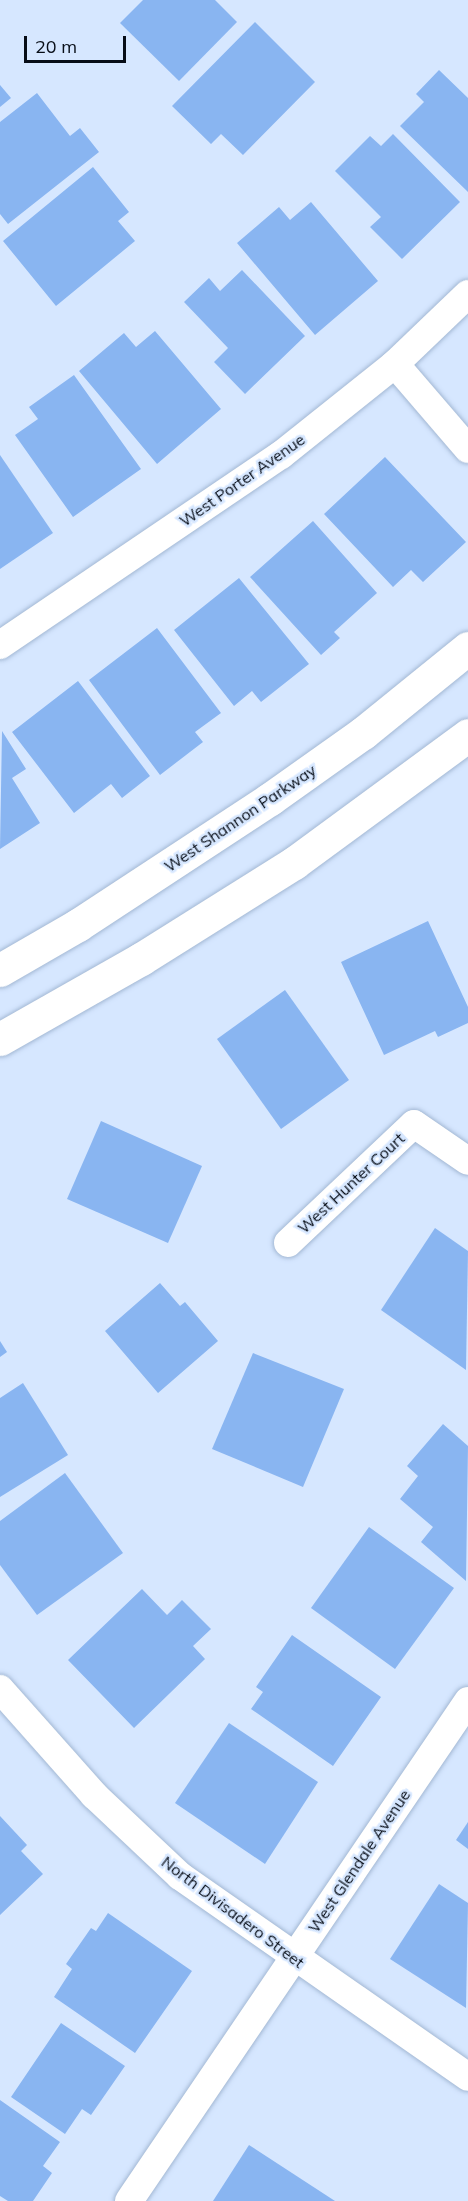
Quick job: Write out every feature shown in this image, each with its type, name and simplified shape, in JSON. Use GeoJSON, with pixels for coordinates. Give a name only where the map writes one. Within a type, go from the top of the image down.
{"type":"FeatureCollection","features":[{"type":"Feature","properties":{"kind":"street","name":"West Porter Avenue"},"geometry":{"type":"LineString","coordinates":[[0,645],[280,455],[395,364],[468,294]]}},
{"type":"Feature","properties":{"kind":"street"},"geometry":{"type":"LineString","coordinates":[[395,364],[468,449]]}},
{"type":"Feature","properties":{"kind":"street","name":"West Shannon Parkway"},"geometry":{"type":"LineString","coordinates":[[0,970],[97,913],[270,799],[363,733],[468,648]]}},
{"type":"Feature","properties":{"kind":"street"},"geometry":{"type":"LineString","coordinates":[[0,1039],[141,959],[294,863],[468,735]]}},
{"type":"Feature","properties":{"kind":"street","name":"West Hunter Court"},"geometry":{"type":"LineString","coordinates":[[288,1243],[414,1124],[468,1161]]}},
{"type":"Feature","properties":{"kind":"street","name":"North Divisadero Street"},"geometry":{"type":"LineString","coordinates":[[0,1689],[94,1795],[180,1876],[293,1958],[468,2077]]}},
{"type":"Feature","properties":{"kind":"street","name":"West Glendale Avenue"},"geometry":{"type":"LineString","coordinates":[[129,2201],[468,1701]]}},
{"type":"Feature","properties":{"kind":"building"},"geometry":{"type":"Polygon","coordinates":[[[143,0],[215,0],[237,22],[179,81],[120,23],[143,0]]]}},
{"type":"Feature","properties":{"kind":"building"},"geometry":{"type":"Polygon","coordinates":[[[255,22],[315,82],[243,155],[221,134],[211,144],[172,106],[255,22]]]}},
{"type":"Feature","properties":{"kind":"building"},"geometry":{"type":"Polygon","coordinates":[[[439,70],[468,98],[468,192],[400,126],[424,102],[416,94],[439,70]]]}},
{"type":"Feature","properties":{"kind":"building"},"geometry":{"type":"Polygon","coordinates":[[[0,85],[11,98],[0,107],[0,85]]]}},
{"type":"Feature","properties":{"kind":"building"},"geometry":{"type":"Polygon","coordinates":[[[37,93],[70,136],[80,128],[99,152],[8,224],[0,214],[0,122],[37,93]]]}},
{"type":"Feature","properties":{"kind":"building"},"geometry":{"type":"Polygon","coordinates":[[[393,134],[460,202],[402,259],[370,227],[381,217],[335,171],[370,136],[381,146],[393,134]]]}},
{"type":"Feature","properties":{"kind":"building"},"geometry":{"type":"Polygon","coordinates":[[[93,167],[129,212],[118,221],[135,241],[56,306],[3,241],[93,167]]]}},
{"type":"Feature","properties":{"kind":"building"},"geometry":{"type":"Polygon","coordinates":[[[311,202],[378,281],[315,335],[237,243],[279,207],[290,220],[311,202]]]}},
{"type":"Feature","properties":{"kind":"building"},"geometry":{"type":"Polygon","coordinates":[[[242,270],[305,336],[245,394],[214,362],[228,348],[184,302],[209,278],[220,291],[242,270]]]}},
{"type":"Feature","properties":{"kind":"building"},"geometry":{"type":"Polygon","coordinates":[[[155,331],[221,409],[157,464],[79,371],[124,333],[136,347],[155,331]]]}},
{"type":"Feature","properties":{"kind":"building"},"geometry":{"type":"Polygon","coordinates":[[[74,375],[141,469],[73,517],[15,435],[38,419],[29,407],[74,375]]]}},
{"type":"Feature","properties":{"kind":"building"},"geometry":{"type":"Polygon","coordinates":[[[0,455],[53,533],[0,569],[0,455]]]}},
{"type":"Feature","properties":{"kind":"building"},"geometry":{"type":"Polygon","coordinates":[[[385,457],[466,542],[423,582],[411,570],[393,587],[324,514],[385,457]]]}},
{"type":"Feature","properties":{"kind":"building"},"geometry":{"type":"Polygon","coordinates":[[[313,521],[377,593],[334,632],[340,638],[321,655],[250,577],[313,521]]]}},
{"type":"Feature","properties":{"kind":"building"},"geometry":{"type":"Polygon","coordinates":[[[239,578],[309,664],[261,702],[252,691],[234,706],[174,630],[239,578]]]}},
{"type":"Feature","properties":{"kind":"building"},"geometry":{"type":"Polygon","coordinates":[[[157,628],[221,713],[195,732],[203,742],[160,775],[89,680],[157,628]]]}},
{"type":"Feature","properties":{"kind":"building"},"geometry":{"type":"Polygon","coordinates":[[[78,681],[150,776],[122,798],[111,784],[74,813],[12,732],[78,681]]]}},
{"type":"Feature","properties":{"kind":"building"},"geometry":{"type":"Polygon","coordinates":[[[2,731],[26,769],[12,778],[40,823],[0,849],[2,731]]]}},
{"type":"Feature","properties":{"kind":"building"},"geometry":{"type":"Polygon","coordinates":[[[428,921],[468,1007],[468,1023],[438,1037],[435,1031],[384,1055],[341,962],[428,921]]]}},
{"type":"Feature","properties":{"kind":"building"},"geometry":{"type":"Polygon","coordinates":[[[285,990],[349,1080],[281,1129],[217,1039],[285,990]]]}},
{"type":"Feature","properties":{"kind":"building"},"geometry":{"type":"Polygon","coordinates":[[[101,1121],[202,1166],[168,1243],[67,1199],[101,1121]]]}},
{"type":"Feature","properties":{"kind":"building"},"geometry":{"type":"Polygon","coordinates":[[[435,1228],[468,1251],[466,1370],[381,1310],[435,1228]]]}},
{"type":"Feature","properties":{"kind":"building"},"geometry":{"type":"Polygon","coordinates":[[[160,1283],[180,1306],[185,1302],[218,1341],[158,1393],[105,1331],[160,1283]]]}},
{"type":"Feature","properties":{"kind":"building"},"geometry":{"type":"Polygon","coordinates":[[[0,1341],[7,1352],[0,1357],[0,1341]]]}},
{"type":"Feature","properties":{"kind":"building"},"geometry":{"type":"Polygon","coordinates":[[[253,1353],[344,1389],[303,1487],[212,1449],[253,1353]]]}},
{"type":"Feature","properties":{"kind":"building"},"geometry":{"type":"Polygon","coordinates":[[[23,1383],[68,1455],[0,1497],[0,1398],[23,1383]]]}},
{"type":"Feature","properties":{"kind":"building"},"geometry":{"type":"Polygon","coordinates":[[[443,1424],[468,1446],[466,1581],[421,1542],[433,1527],[400,1499],[418,1476],[407,1466],[443,1424]]]}},
{"type":"Feature","properties":{"kind":"building"},"geometry":{"type":"Polygon","coordinates":[[[65,1473],[123,1553],[37,1615],[0,1565],[0,1521],[65,1473]]]}},
{"type":"Feature","properties":{"kind":"building"},"geometry":{"type":"Polygon","coordinates":[[[369,1527],[454,1588],[395,1669],[311,1608],[369,1527]]]}},
{"type":"Feature","properties":{"kind":"building"},"geometry":{"type":"Polygon","coordinates":[[[142,1589],[167,1615],[182,1600],[211,1629],[193,1646],[205,1659],[134,1728],[68,1660],[142,1589]]]}},
{"type":"Feature","properties":{"kind":"building"},"geometry":{"type":"Polygon","coordinates":[[[292,1635],[381,1697],[333,1766],[251,1709],[263,1692],[256,1687],[292,1635]]]}},
{"type":"Feature","properties":{"kind":"building"},"geometry":{"type":"Polygon","coordinates":[[[229,1723],[318,1782],[265,1864],[175,1803],[229,1723]]]}},
{"type":"Feature","properties":{"kind":"building"},"geometry":{"type":"Polygon","coordinates":[[[0,1816],[27,1845],[21,1851],[43,1874],[0,1915],[0,1816]]]}},
{"type":"Feature","properties":{"kind":"building"},"geometry":{"type":"Polygon","coordinates":[[[468,1822],[468,1849],[456,1840],[468,1822]]]}},
{"type":"Feature","properties":{"kind":"building"},"geometry":{"type":"Polygon","coordinates":[[[439,1884],[468,1903],[466,2008],[390,1959],[439,1884]]]}},
{"type":"Feature","properties":{"kind":"building"},"geometry":{"type":"Polygon","coordinates":[[[108,1913],[192,1971],[135,2053],[54,1997],[72,1969],[66,1964],[91,1928],[96,1931],[108,1913]]]}},
{"type":"Feature","properties":{"kind":"building"},"geometry":{"type":"Polygon","coordinates":[[[61,2023],[125,2066],[91,2115],[82,2109],[65,2134],[11,2097],[61,2023]]]}},
{"type":"Feature","properties":{"kind":"building"},"geometry":{"type":"Polygon","coordinates":[[[0,2100],[60,2142],[43,2166],[52,2173],[33,2201],[8,2201],[0,2196],[0,2100]]]}},
{"type":"Feature","properties":{"kind":"building"},"geometry":{"type":"Polygon","coordinates":[[[249,2145],[335,2201],[213,2201],[249,2145]]]}}]}
